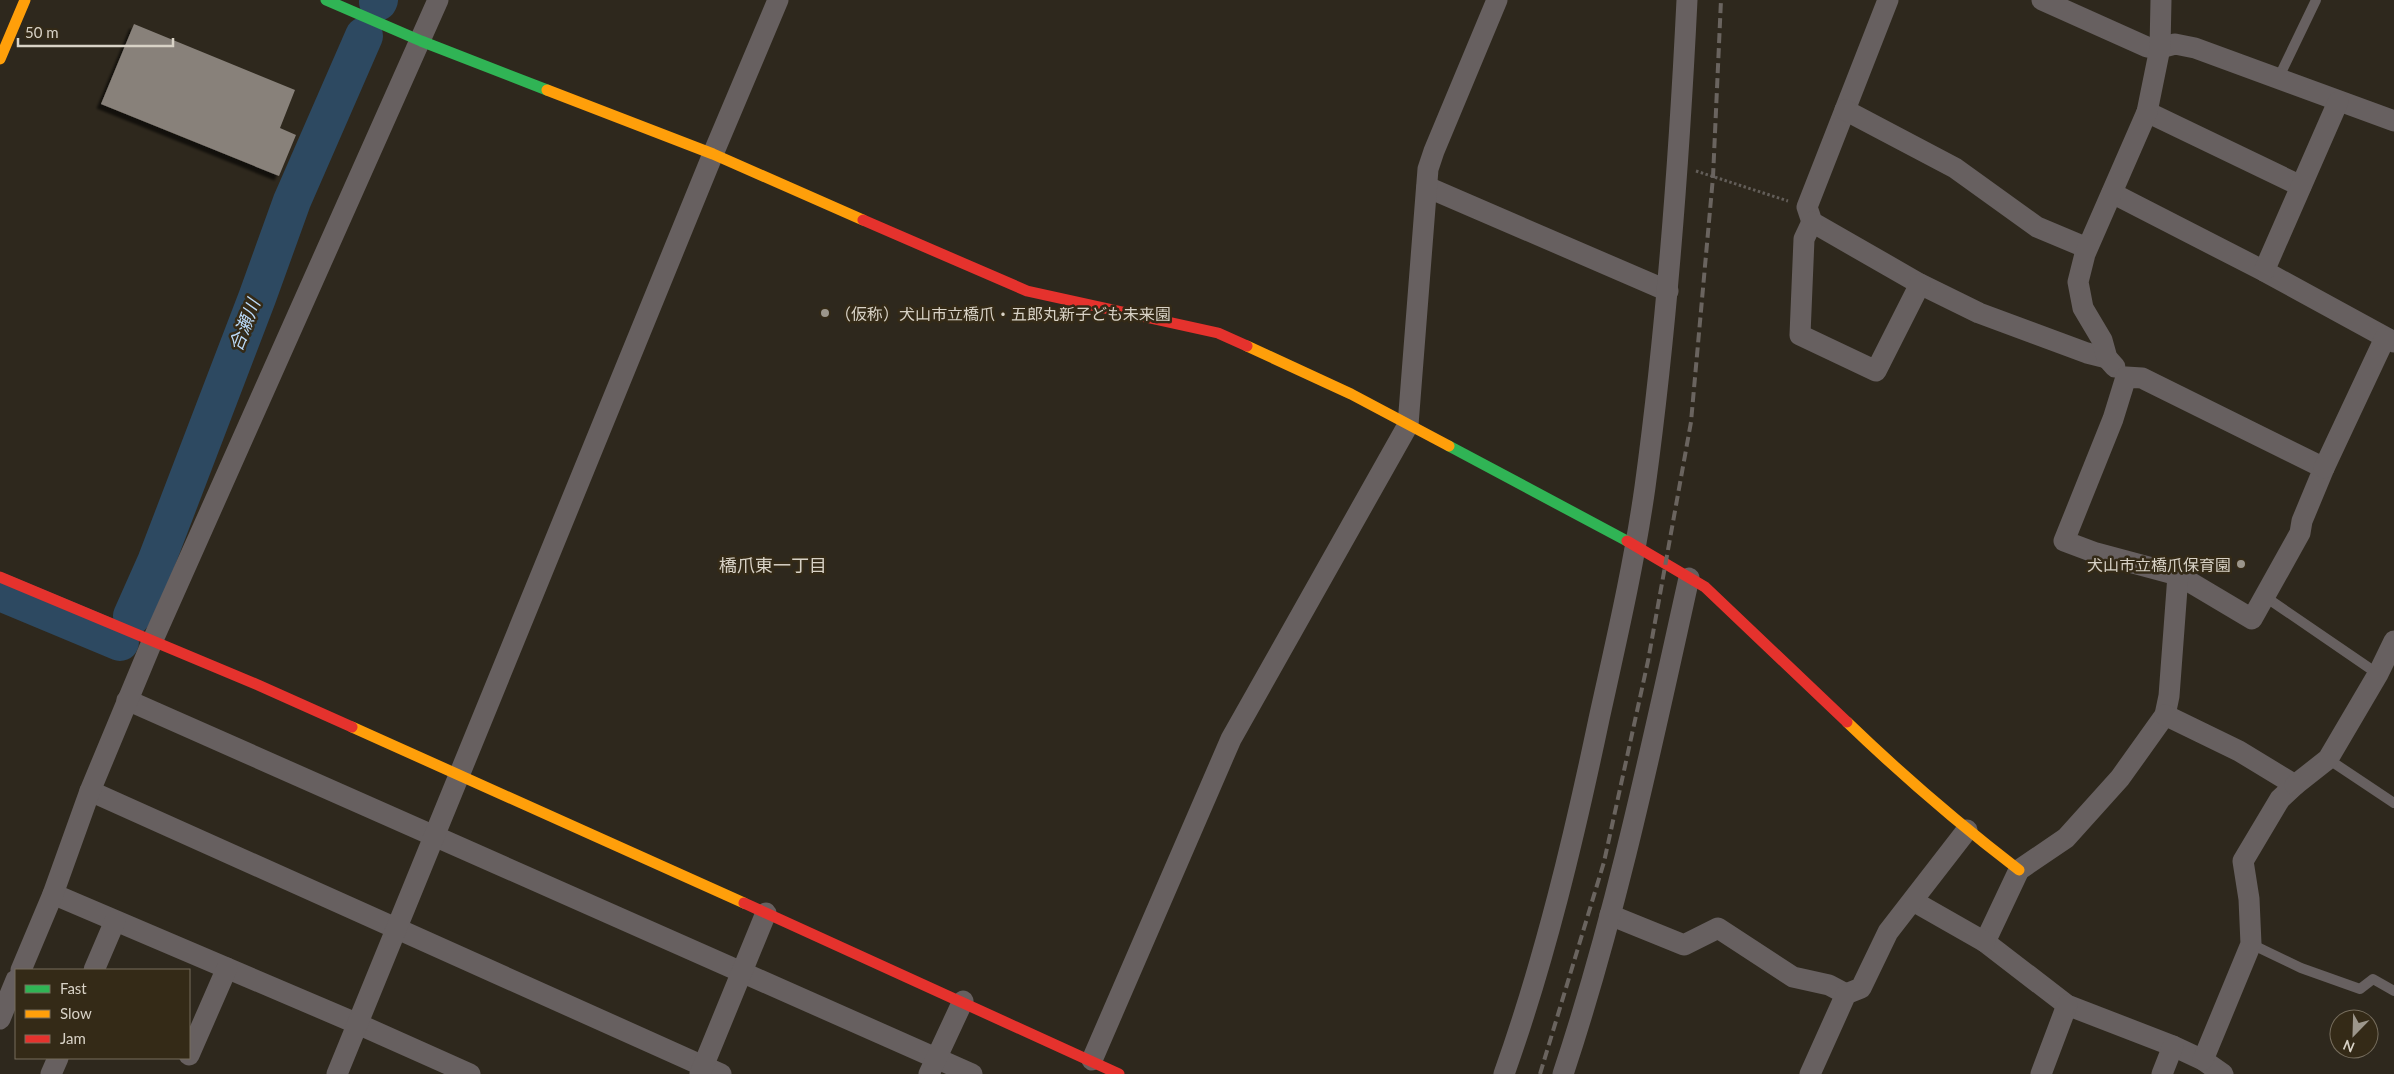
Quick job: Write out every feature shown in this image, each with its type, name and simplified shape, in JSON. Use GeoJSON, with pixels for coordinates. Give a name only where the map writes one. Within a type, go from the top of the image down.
{"type":"FeatureCollection","features":[{"type":"Feature","properties":{"kind":"street"},"geometry":{"type":"LineString","coordinates":[[0,59],[25,0]]}},
{"type":"Feature","properties":{"kind":"street"},"geometry":{"type":"LineString","coordinates":[[326,0],[421,41],[712,154],[1027,291],[1218,333],[1351,394],[1635,546],[1705,588],[1901,774],[2018,870]]}},
{"type":"Feature","properties":{"kind":"street"},"geometry":{"type":"LineString","coordinates":[[20,969],[53,894],[90,791],[127,700],[438,0]]}},
{"type":"Feature","properties":{"kind":"street"},"geometry":{"type":"LineString","coordinates":[[338,1074],[712,154],[778,0]]}},
{"type":"Feature","properties":{"kind":"street"},"geometry":{"type":"LineString","coordinates":[[1092,1060],[1231,739],[1408,425],[1428,170],[1434,151],[1497,0]]}},
{"type":"Feature","properties":{"kind":"street"},"geometry":{"type":"LineString","coordinates":[[1504,1074],[1526,1012],[1582,801],[1635,546],[1645,487],[1668,291],[1687,0]]}},
{"type":"Feature","properties":{"kind":"street"},"geometry":{"type":"LineString","coordinates":[[1888,0],[1845,110],[1810,215],[1804,239],[1800,335],[1876,371],[1920,284]]}},
{"type":"Feature","properties":{"kind":"street"},"geometry":{"type":"LineString","coordinates":[[2042,0],[2147,47],[2160,48],[2175,44],[2195,48],[2394,121]]}},
{"type":"Feature","properties":{"kind":"street"},"geometry":{"type":"LineString","coordinates":[[2106,358],[2102,340],[2083,308],[2078,282],[2080,267],[2147,112],[2160,48],[2161,0]]}},
{"type":"Feature","properties":{"kind":"street"},"geometry":{"type":"LineString","coordinates":[[2264,271],[2338,102]]}},
{"type":"Feature","properties":{"kind":"street"},"geometry":{"type":"LineString","coordinates":[[1845,110],[1955,168],[2037,227],[2087,248]]}},
{"type":"Feature","properties":{"kind":"street"},"geometry":{"type":"LineString","coordinates":[[2147,112],[2301,186]]}},
{"type":"Feature","properties":{"kind":"street"},"geometry":{"type":"LineString","coordinates":[[1426,187],[1668,291]]}},
{"type":"Feature","properties":{"kind":"street"},"geometry":{"type":"LineString","coordinates":[[2112,193],[2264,271],[2390,340],[2324,468],[2302,521],[2300,533],[2252,619],[2178,575],[2096,553],[2064,541],[2113,419],[2126,376]]}},
{"type":"Feature","properties":{"kind":"street"},"geometry":{"type":"LineString","coordinates":[[1810,215],[1920,284],[1979,313],[2087,353],[2106,358],[2126,376],[2142,378],[2324,468]]}},
{"type":"Feature","properties":{"kind":"street"},"geometry":{"type":"LineString","coordinates":[[1985,942],[2018,870],[2066,838],[2120,778],[2165,715],[2170,687],[2178,575]]}},
{"type":"Feature","properties":{"kind":"street"},"geometry":{"type":"LineString","coordinates":[[0,577],[258,685],[963,1001],[1119,1074]]}},
{"type":"Feature","properties":{"kind":"street"},"geometry":{"type":"LineString","coordinates":[[1563,1074],[1610,915],[1689,578]]}},
{"type":"Feature","properties":{"kind":"street"},"geometry":{"type":"LineString","coordinates":[[2203,1060],[2251,944],[2250,899],[2244,861],[2280,799],[2328,759],[2378,674],[2394,641]]}},
{"type":"Feature","properties":{"kind":"street"},"geometry":{"type":"LineString","coordinates":[[127,700],[742,972],[933,1066],[972,1074]]}},
{"type":"Feature","properties":{"kind":"street"},"geometry":{"type":"LineString","coordinates":[[2165,715],[2239,751],[2295,785]]}},
{"type":"Feature","properties":{"kind":"street"},"geometry":{"type":"LineString","coordinates":[[90,791],[708,1071],[742,972],[766,913]]}},
{"type":"Feature","properties":{"kind":"street"},"geometry":{"type":"LineString","coordinates":[[1810,1074],[1846,994],[1861,988],[1888,932],[1967,830]]}},
{"type":"Feature","properties":{"kind":"street"},"geometry":{"type":"LineString","coordinates":[[53,894],[358,1024],[470,1074]]}},
{"type":"Feature","properties":{"kind":"street"},"geometry":{"type":"LineString","coordinates":[[1913,901],[1985,942],[2067,1005],[2173,1046],[2203,1060],[2223,1074]]}},
{"type":"Feature","properties":{"kind":"street"},"geometry":{"type":"LineString","coordinates":[[1610,915],[1684,945],[1718,928],[1792,977],[1828,985],[1846,994]]}},
{"type":"Feature","properties":{"kind":"street"},"geometry":{"type":"LineString","coordinates":[[94,969],[115,921]]}},
{"type":"Feature","properties":{"kind":"street"},"geometry":{"type":"LineString","coordinates":[[190,1053],[226,968]]}},
{"type":"Feature","properties":{"kind":"street"},"geometry":{"type":"LineString","coordinates":[[0,1019],[15,982]]}},
{"type":"Feature","properties":{"kind":"street"},"geometry":{"type":"LineString","coordinates":[[933,1066],[963,1001]]}},
{"type":"Feature","properties":{"kind":"street"},"geometry":{"type":"LineString","coordinates":[[2041,1074],[2067,1005]]}},
{"type":"Feature","properties":{"kind":"street"},"geometry":{"type":"LineString","coordinates":[[2162,1074],[2173,1046]]}},
{"type":"Feature","properties":{"kind":"street"},"geometry":{"type":"LineString","coordinates":[[51,1074],[58,1059]]}},
{"type":"Feature","properties":{"kind":"lane"},"geometry":{"type":"LineString","coordinates":[[2278,80],[2316,0]]}},
{"type":"Feature","properties":{"kind":"lane"},"geometry":{"type":"LineString","coordinates":[[2264,596],[2378,674]]}},
{"type":"Feature","properties":{"kind":"lane"},"geometry":{"type":"LineString","coordinates":[[2328,759],[2394,803]]}},
{"type":"Feature","properties":{"kind":"lane"},"geometry":{"type":"LineString","coordinates":[[2251,944],[2301,968],[2360,988],[2373,979],[2394,991]]}},
{"type":"Feature","properties":{"kind":"path"},"geometry":{"type":"LineString","coordinates":[[1677,164],[1810,215]]}},
{"type":"Feature","properties":{"kind":"building"},"geometry":{"type":"Polygon","coordinates":[[[134,24],[295,90],[280,128],[296,135],[279,176],[101,104],[134,24]]]}},
{"type":"Feature","properties":{"kind":"waterway","name":"合瀬川"},"geometry":{"type":"LineString","coordinates":[[132,616],[156,562],[292,201],[364,36]]}},
{"type":"Feature","properties":{"kind":"waterway","name":"合瀬川"},"geometry":{"type":"LineString","coordinates":[[0,592],[120,642]]}},
{"type":"Feature","properties":{"kind":"railway"},"geometry":{"type":"LineString","coordinates":[[1540,1074],[1604,862],[1648,661],[1691,422],[1713,177],[1721,0]]}},
{"type":"Feature","properties":{"kind":"traffic: fast"},"geometry":{"type":"LineString","coordinates":[[326,0],[421,41],[547,90]]}},
{"type":"Feature","properties":{"kind":"traffic: fast"},"geometry":{"type":"LineString","coordinates":[[1449,446],[1627,541]]}},
{"type":"Feature","properties":{"kind":"traffic: slow"},"geometry":{"type":"LineString","coordinates":[[0,59],[25,0]]}},
{"type":"Feature","properties":{"kind":"traffic: slow"},"geometry":{"type":"LineString","coordinates":[[547,90],[713,154],[863,220]]}},
{"type":"Feature","properties":{"kind":"traffic: slow"},"geometry":{"type":"LineString","coordinates":[[1247,346],[1351,394],[1449,446]]}},
{"type":"Feature","properties":{"kind":"traffic: slow"},"geometry":{"type":"LineString","coordinates":[[1847,722],[1931,799],[2019,870]]}},
{"type":"Feature","properties":{"kind":"traffic: slow"},"geometry":{"type":"LineString","coordinates":[[352,727],[744,903]]}},
{"type":"Feature","properties":{"kind":"traffic: jam"},"geometry":{"type":"LineString","coordinates":[[863,220],[1027,291],[1218,333],[1247,346]]}},
{"type":"Feature","properties":{"kind":"traffic: jam"},"geometry":{"type":"LineString","coordinates":[[1627,541],[1705,587],[1847,722]]}},
{"type":"Feature","properties":{"kind":"traffic: jam"},"geometry":{"type":"LineString","coordinates":[[0,577],[258,685],[352,727]]}},
{"type":"Feature","properties":{"kind":"traffic: jam"},"geometry":{"type":"LineString","coordinates":[[744,903],[1119,1074]]}},
{"type":"Feature","properties":{"kind":"place","name":"（仮称）犬山市立橋爪・五郎丸新子ども未来園"},"geometry":{"type":"Point","coordinates":[825,313]}},
{"type":"Feature","properties":{"kind":"place","name":"犬山市立橋爪保育園"},"geometry":{"type":"Point","coordinates":[2241,564]}},
{"type":"Feature","properties":{"kind":"district","name":"橋爪東一丁目"},"geometry":{"type":"Point","coordinates":[773,565]}}]}
